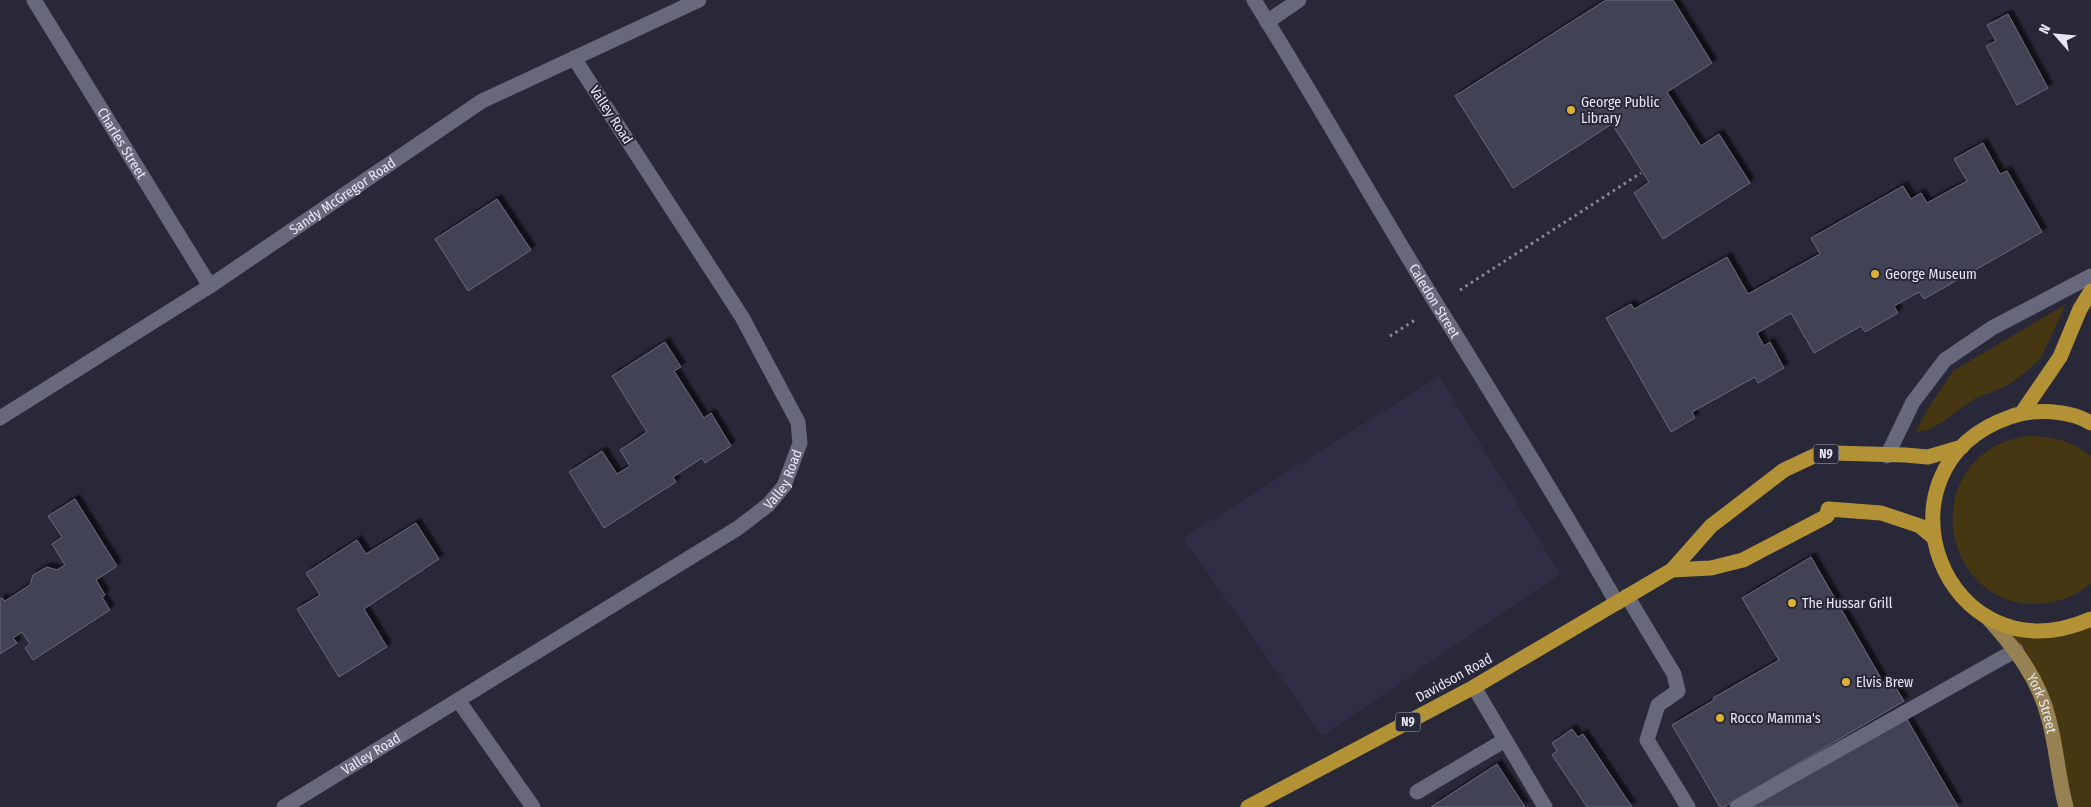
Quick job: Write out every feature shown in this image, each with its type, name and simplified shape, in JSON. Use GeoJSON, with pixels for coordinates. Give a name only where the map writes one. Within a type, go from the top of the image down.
{"type":"FeatureCollection","features":[{"type":"Feature","properties":{"kind":"highway"},"geometry":{"type":"LineString","coordinates":[[2022,414],[2060,357],[2080,309],[2091,292]]}},
{"type":"Feature","properties":{"kind":"highway","name":"N9"},"geometry":{"type":"LineString","coordinates":[[2091,423],[2069,415],[2050,412],[2022,414],[1997,422],[1980,432],[1962,447],[1944,471],[1937,488],[1933,506],[1933,537],[1940,560],[1956,591],[1986,616],[2003,624],[2040,631],[2059,630],[2091,619]]}},
{"type":"Feature","properties":{"kind":"highway","name":"Davidson Road"},"geometry":{"type":"LineString","coordinates":[[1248,807],[1474,687],[1672,570],[1711,526],[1784,470],[1816,455],[1844,452],[1928,458],[1962,447]]}},
{"type":"Feature","properties":{"kind":"highway","name":"Davidson Road"},"geometry":{"type":"LineString","coordinates":[[1672,570],[1711,568],[1744,560],[1827,516],[1828,509],[1881,513],[1920,526],[1933,537]]}},
{"type":"Feature","properties":{"kind":"main road","name":"York Street"},"geometry":{"type":"LineString","coordinates":[[1986,616],[2016,650],[2033,677],[2046,708],[2052,733],[2058,777],[2066,807]]}},
{"type":"Feature","properties":{"kind":"street","name":"Charles Street"},"geometry":{"type":"LineString","coordinates":[[34,0],[210,286]]}},
{"type":"Feature","properties":{"kind":"street","name":"Sandy McGregor Road"},"geometry":{"type":"LineString","coordinates":[[0,418],[210,286],[482,102],[699,0]]}},
{"type":"Feature","properties":{"kind":"street","name":"Caledon Street"},"geometry":{"type":"LineString","coordinates":[[1254,0],[1437,305],[1622,600],[1674,674],[1678,691],[1658,705],[1648,740],[1688,807]]}},
{"type":"Feature","properties":{"kind":"street"},"geometry":{"type":"LineString","coordinates":[[1268,22],[1299,0]]}},
{"type":"Feature","properties":{"kind":"street","name":"Valley Road"},"geometry":{"type":"LineString","coordinates":[[284,807],[746,523],[768,506],[784,486],[800,443],[798,422],[742,317],[574,58]]}},
{"type":"Feature","properties":{"kind":"street"},"geometry":{"type":"LineString","coordinates":[[1887,456],[1913,402],[1945,360],[1992,328],[2091,276]]}},
{"type":"Feature","properties":{"kind":"street"},"geometry":{"type":"LineString","coordinates":[[1737,807],[2016,650]]}},
{"type":"Feature","properties":{"kind":"street"},"geometry":{"type":"LineString","coordinates":[[1474,687],[1545,807]]}},
{"type":"Feature","properties":{"kind":"street"},"geometry":{"type":"LineString","coordinates":[[458,700],[533,807]]}},
{"type":"Feature","properties":{"kind":"street"},"geometry":{"type":"LineString","coordinates":[[1417,792],[1505,740]]}},
{"type":"Feature","properties":{"kind":"path"},"geometry":{"type":"LineString","coordinates":[[1498,266],[1641,173]]}},
{"type":"Feature","properties":{"kind":"shaded area"},"geometry":{"type":"Polygon","coordinates":[[[2066,304],[2041,358],[2023,374],[2005,387],[1976,398],[1941,423],[1928,430],[1916,432],[1927,410],[1953,371],[2066,304]]]}},
{"type":"Feature","properties":{"kind":"shaded area"},"geometry":{"type":"Polygon","coordinates":[[[1439,376],[1560,574],[1322,736],[1183,538],[1439,376]]]}},
{"type":"Feature","properties":{"kind":"shaded area"},"geometry":{"type":"Polygon","coordinates":[[[2028,436],[2061,440],[2091,456],[2091,583],[2080,592],[2067,598],[2039,604],[2008,600],[1984,586],[1966,565],[1955,540],[1953,513],[1959,486],[1974,462],[1999,444],[2028,436]]]}},
{"type":"Feature","properties":{"kind":"shaded area"},"geometry":{"type":"Polygon","coordinates":[[[2091,619],[2091,807],[2066,807],[2052,733],[2003,624],[2020,629],[2091,619]]]}},
{"type":"Feature","properties":{"kind":"building","name":"George Public Library"},"geometry":{"type":"Polygon","coordinates":[[[1606,0],[1673,0],[1712,63],[1667,92],[1701,146],[1719,134],[1750,183],[1663,239],[1634,193],[1649,182],[1612,124],[1513,188],[1455,96],[1606,0]]]}},
{"type":"Feature","properties":{"kind":"building"},"geometry":{"type":"Polygon","coordinates":[[[2008,14],[2048,88],[2017,105],[1986,46],[1996,41],[1987,25],[2008,14]]]}},
{"type":"Feature","properties":{"kind":"building","name":"George Museum"},"geometry":{"type":"Polygon","coordinates":[[[1983,143],[2000,174],[2007,171],[2042,232],[1924,299],[1919,292],[1894,306],[1898,313],[1865,332],[1861,326],[1814,353],[1791,313],[1757,333],[1764,346],[1770,342],[1784,368],[1758,383],[1755,377],[1692,412],[1695,418],[1671,432],[1606,318],[1631,304],[1634,309],[1727,257],[1748,294],[1820,254],[1811,238],[1903,186],[1911,199],[1921,193],[1927,203],[1967,181],[1954,159],[1983,143]]]}},
{"type":"Feature","properties":{"kind":"building"},"geometry":{"type":"Polygon","coordinates":[[[497,199],[531,250],[468,291],[435,239],[497,199]]]}},
{"type":"Feature","properties":{"kind":"building"},"geometry":{"type":"Polygon","coordinates":[[[665,342],[681,367],[674,371],[704,418],[711,413],[731,446],[705,463],[702,458],[673,477],[676,482],[604,528],[569,472],[602,451],[617,474],[630,466],[620,450],[647,432],[612,376],[665,342]]]}},
{"type":"Feature","properties":{"kind":"building"},"geometry":{"type":"Polygon","coordinates":[[[75,499],[117,566],[96,580],[105,595],[102,597],[110,610],[33,660],[25,648],[30,644],[22,632],[13,638],[17,643],[0,654],[0,599],[2,598],[5,601],[30,585],[33,575],[47,567],[57,570],[65,565],[52,544],[62,537],[48,516],[75,499]]]}},
{"type":"Feature","properties":{"kind":"building"},"geometry":{"type":"Polygon","coordinates":[[[416,523],[439,559],[364,609],[387,647],[339,677],[297,609],[320,595],[306,573],[357,540],[366,554],[416,523]]]}},
{"type":"Feature","properties":{"kind":"building"},"geometry":{"type":"Polygon","coordinates":[[[1811,557],[1886,687],[1893,683],[1904,701],[1724,807],[1720,807],[1672,725],[1714,700],[1713,698],[1779,660],[1742,598],[1811,557]]]}},
{"type":"Feature","properties":{"kind":"building"},"geometry":{"type":"Polygon","coordinates":[[[1905,716],[1958,807],[1750,807],[1905,716]]]}},
{"type":"Feature","properties":{"kind":"building"},"geometry":{"type":"Polygon","coordinates":[[[1572,729],[1578,737],[1583,734],[1632,807],[1587,807],[1552,755],[1557,751],[1552,743],[1572,729]]]}},
{"type":"Feature","properties":{"kind":"building"},"geometry":{"type":"Polygon","coordinates":[[[1497,764],[1525,807],[1431,807],[1497,764]]]}},
{"type":"Feature","properties":{"kind":"place","name":"George Public Library"},"geometry":{"type":"Point","coordinates":[1571,110]}},
{"type":"Feature","properties":{"kind":"place","name":"George Museum"},"geometry":{"type":"Point","coordinates":[1875,274]}},
{"type":"Feature","properties":{"kind":"place","name":"The Hussar Grill"},"geometry":{"type":"Point","coordinates":[1792,603]}},
{"type":"Feature","properties":{"kind":"place","name":"Elvis Brew"},"geometry":{"type":"Point","coordinates":[1846,682]}},
{"type":"Feature","properties":{"kind":"place","name":"Rocco Mamma's"},"geometry":{"type":"Point","coordinates":[1720,718]}}]}
